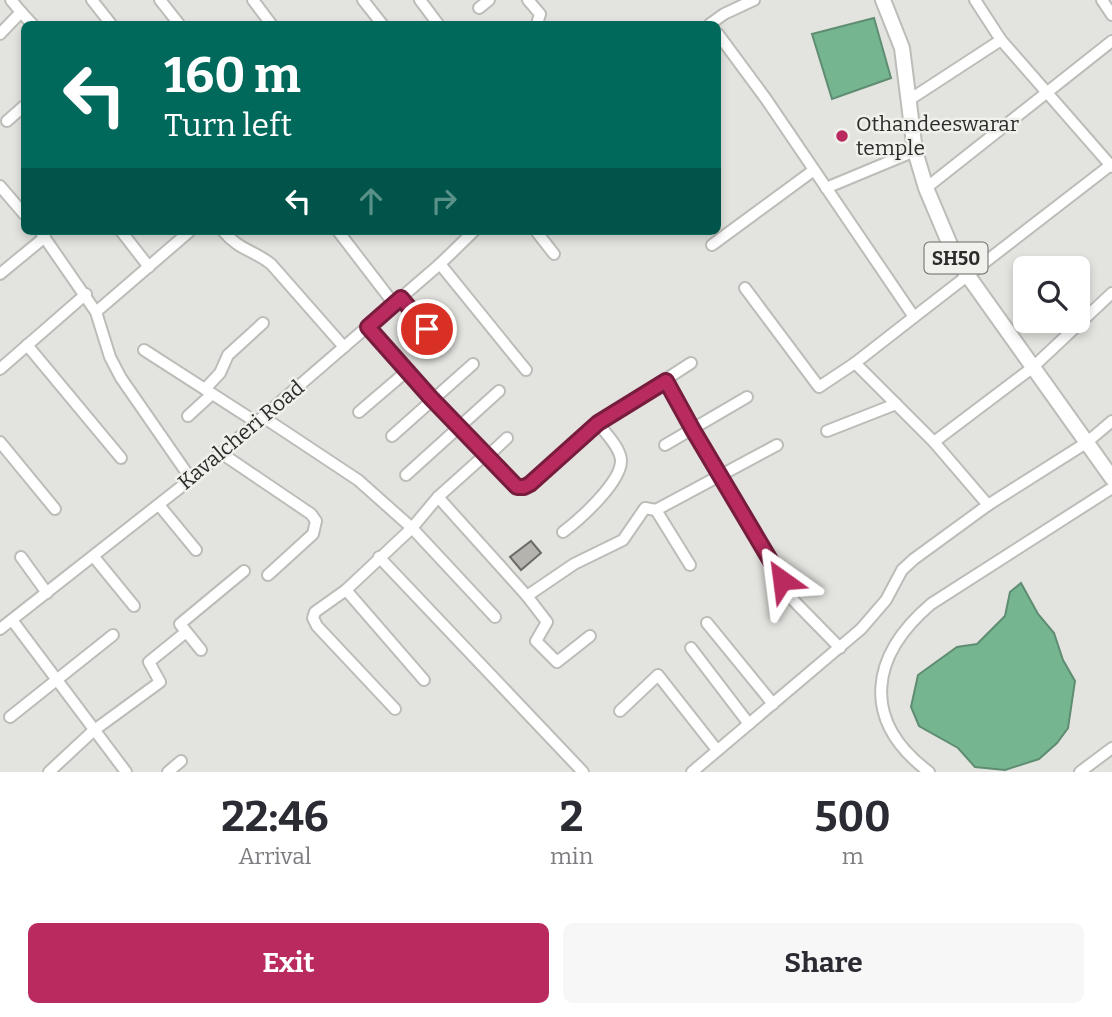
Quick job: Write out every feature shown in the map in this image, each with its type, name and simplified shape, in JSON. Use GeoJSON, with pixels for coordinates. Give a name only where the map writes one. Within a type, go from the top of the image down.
{"type":"FeatureCollection","features":[{"type":"Feature","properties":{"kind":"main road","name":"SH50"},"geometry":{"type":"LineString","coordinates":[[883,0],[902,48],[915,151],[926,188],[956,258],[1112,478]]}},
{"type":"Feature","properties":{"kind":"street"},"geometry":{"type":"LineString","coordinates":[[11,0],[29,21]]}},
{"type":"Feature","properties":{"kind":"street"},"geometry":{"type":"LineString","coordinates":[[92,0],[109,21]]}},
{"type":"Feature","properties":{"kind":"street"},"geometry":{"type":"LineString","coordinates":[[160,0],[177,21]]}},
{"type":"Feature","properties":{"kind":"street"},"geometry":{"type":"LineString","coordinates":[[253,0],[269,21]]}},
{"type":"Feature","properties":{"kind":"street"},"geometry":{"type":"LineString","coordinates":[[363,0],[380,21]]}},
{"type":"Feature","properties":{"kind":"street"},"geometry":{"type":"LineString","coordinates":[[421,0],[436,21]]}},
{"type":"Feature","properties":{"kind":"street"},"geometry":{"type":"LineString","coordinates":[[479,8],[489,0]]}},
{"type":"Feature","properties":{"kind":"street"},"geometry":{"type":"LineString","coordinates":[[528,0],[540,15],[538,21]]}},
{"type":"Feature","properties":{"kind":"street"},"geometry":{"type":"LineString","coordinates":[[714,21],[754,0]]}},
{"type":"Feature","properties":{"kind":"street"},"geometry":{"type":"LineString","coordinates":[[745,288],[819,387],[855,363],[1111,166],[1001,40],[975,0]]}},
{"type":"Feature","properties":{"kind":"street"},"geometry":{"type":"LineString","coordinates":[[1102,0],[1112,15]]}},
{"type":"Feature","properties":{"kind":"street"},"geometry":{"type":"LineString","coordinates":[[0,34],[21,12]]}},
{"type":"Feature","properties":{"kind":"street"},"geometry":{"type":"LineString","coordinates":[[721,38],[914,317]]}},
{"type":"Feature","properties":{"kind":"street"},"geometry":{"type":"LineString","coordinates":[[909,100],[1001,40]]}},
{"type":"Feature","properties":{"kind":"street"},"geometry":{"type":"LineString","coordinates":[[926,188],[1112,41]]}},
{"type":"Feature","properties":{"kind":"street"},"geometry":{"type":"LineString","coordinates":[[7,121],[21,109]]}},
{"type":"Feature","properties":{"kind":"street"},"geometry":{"type":"LineString","coordinates":[[826,188],[915,151]]}},
{"type":"Feature","properties":{"kind":"street"},"geometry":{"type":"LineString","coordinates":[[712,245],[814,170]]}},
{"type":"Feature","properties":{"kind":"street"},"geometry":{"type":"LineString","coordinates":[[0,186],[21,210]]}},
{"type":"Feature","properties":{"kind":"street"},"geometry":{"type":"LineString","coordinates":[[0,274],[41,235]]}},
{"type":"Feature","properties":{"kind":"street"},"geometry":{"type":"LineString","coordinates":[[43,235],[96,312],[110,357],[121,378],[191,479]]}},
{"type":"Feature","properties":{"kind":"street"},"geometry":{"type":"LineString","coordinates":[[124,235],[149,267]]}},
{"type":"Feature","properties":{"kind":"street"},"geometry":{"type":"LineString","coordinates":[[96,312],[185,235]]}},
{"type":"Feature","properties":{"kind":"street"},"geometry":{"type":"LineString","coordinates":[[227,235],[239,248],[260,255],[271,264],[344,347]]}},
{"type":"Feature","properties":{"kind":"street"},"geometry":{"type":"LineString","coordinates":[[341,235],[397,301],[427,329]]}},
{"type":"Feature","properties":{"kind":"street","name":"Kavalcheri Road"},"geometry":{"type":"LineString","coordinates":[[0,628],[191,479],[368,327],[470,235]]}},
{"type":"Feature","properties":{"kind":"street"},"geometry":{"type":"LineString","coordinates":[[539,235],[554,254]]}},
{"type":"Feature","properties":{"kind":"street"},"geometry":{"type":"LineString","coordinates":[[440,264],[526,370]]}},
{"type":"Feature","properties":{"kind":"street"},"geometry":{"type":"LineString","coordinates":[[934,442],[1032,368],[1112,293]]}},
{"type":"Feature","properties":{"kind":"street"},"geometry":{"type":"LineString","coordinates":[[0,369],[86,294]]}},
{"type":"Feature","properties":{"kind":"street"},"geometry":{"type":"LineString","coordinates":[[188,416],[208,392],[228,355],[263,323]]}},
{"type":"Feature","properties":{"kind":"street"},"geometry":{"type":"LineString","coordinates":[[368,327],[433,400],[517,487],[524,487],[598,423],[691,363]]}},
{"type":"Feature","properties":{"kind":"street"},"geometry":{"type":"LineString","coordinates":[[27,345],[121,458]]}},
{"type":"Feature","properties":{"kind":"street"},"geometry":{"type":"LineString","coordinates":[[144,351],[358,480],[411,528],[495,617]]}},
{"type":"Feature","properties":{"kind":"street"},"geometry":{"type":"LineString","coordinates":[[855,363],[934,442],[988,505]]}},
{"type":"Feature","properties":{"kind":"street"},"geometry":{"type":"LineString","coordinates":[[392,436],[473,364]]}},
{"type":"Feature","properties":{"kind":"street"},"geometry":{"type":"LineString","coordinates":[[359,412],[407,370]]}},
{"type":"Feature","properties":{"kind":"street"},"geometry":{"type":"LineString","coordinates":[[666,381],[794,601],[840,648]]}},
{"type":"Feature","properties":{"kind":"street"},"geometry":{"type":"LineString","coordinates":[[406,475],[499,391]]}},
{"type":"Feature","properties":{"kind":"street"},"geometry":{"type":"LineString","coordinates":[[666,446],[747,397]]}},
{"type":"Feature","properties":{"kind":"street"},"geometry":{"type":"LineString","coordinates":[[827,430],[896,404]]}},
{"type":"Feature","properties":{"kind":"street"},"geometry":{"type":"LineString","coordinates":[[692,772],[840,648],[886,600],[902,570],[929,546],[1086,443],[1112,421]]}},
{"type":"Feature","properties":{"kind":"street"},"geometry":{"type":"LineString","coordinates":[[563,532],[584,516],[600,498],[620,466],[619,453],[598,423]]}},
{"type":"Feature","properties":{"kind":"street"},"geometry":{"type":"LineString","coordinates":[[395,709],[314,622],[315,612],[346,590],[411,528],[438,497],[507,438]]}},
{"type":"Feature","properties":{"kind":"street"},"geometry":{"type":"LineString","coordinates":[[0,442],[55,509]]}},
{"type":"Feature","properties":{"kind":"street"},"geometry":{"type":"LineString","coordinates":[[527,596],[574,564],[623,540],[646,508],[656,510],[778,445]]}},
{"type":"Feature","properties":{"kind":"street"},"geometry":{"type":"LineString","coordinates":[[221,453],[311,514],[316,521],[313,534],[268,575]]}},
{"type":"Feature","properties":{"kind":"street"},"geometry":{"type":"LineString","coordinates":[[929,772],[895,736],[882,710],[880,689],[890,649],[912,621],[931,604],[1112,488]]}},
{"type":"Feature","properties":{"kind":"street"},"geometry":{"type":"LineString","coordinates":[[438,497],[547,622],[536,641],[557,662],[590,636]]}},
{"type":"Feature","properties":{"kind":"street"},"geometry":{"type":"LineString","coordinates":[[159,505],[196,550]]}},
{"type":"Feature","properties":{"kind":"street"},"geometry":{"type":"LineString","coordinates":[[656,510],[690,565]]}},
{"type":"Feature","properties":{"kind":"street"},"geometry":{"type":"LineString","coordinates":[[21,556],[47,593]]}},
{"type":"Feature","properties":{"kind":"street"},"geometry":{"type":"LineString","coordinates":[[94,557],[134,606]]}},
{"type":"Feature","properties":{"kind":"street"},"geometry":{"type":"LineString","coordinates":[[379,557],[583,772]]}},
{"type":"Feature","properties":{"kind":"street"},"geometry":{"type":"LineString","coordinates":[[201,650],[180,624],[244,570]]}},
{"type":"Feature","properties":{"kind":"street"},"geometry":{"type":"LineString","coordinates":[[346,590],[424,680]]}},
{"type":"Feature","properties":{"kind":"street"},"geometry":{"type":"LineString","coordinates":[[12,620],[126,772]]}},
{"type":"Feature","properties":{"kind":"street"},"geometry":{"type":"LineString","coordinates":[[707,623],[773,704]]}},
{"type":"Feature","properties":{"kind":"street"},"geometry":{"type":"LineString","coordinates":[[49,772],[93,731],[160,682],[149,667],[149,662],[186,632]]}},
{"type":"Feature","properties":{"kind":"street"},"geometry":{"type":"LineString","coordinates":[[10,717],[113,635]]}},
{"type":"Feature","properties":{"kind":"street"},"geometry":{"type":"LineString","coordinates":[[691,648],[749,724]]}},
{"type":"Feature","properties":{"kind":"street"},"geometry":{"type":"LineString","coordinates":[[620,711],[658,675],[717,750]]}},
{"type":"Feature","properties":{"kind":"street"},"geometry":{"type":"LineString","coordinates":[[1080,772],[1112,748]]}},
{"type":"Feature","properties":{"kind":"street"},"geometry":{"type":"LineString","coordinates":[[168,772],[181,761]]}},
{"type":"Feature","properties":{"kind":"shaded area"},"geometry":{"type":"Polygon","coordinates":[[[874,18],[891,78],[832,99],[812,34],[874,18]]]}},
{"type":"Feature","properties":{"kind":"shaded area"},"geometry":{"type":"Polygon","coordinates":[[[1021,583],[1038,614],[1054,633],[1063,660],[1075,681],[1068,728],[1057,743],[1039,759],[1005,770],[975,767],[958,748],[919,726],[911,707],[918,675],[957,647],[977,644],[1005,616],[1010,592],[1021,583]]]}},
{"type":"Feature","properties":{"kind":"building"},"geometry":{"type":"Polygon","coordinates":[[[531,541],[541,553],[521,570],[510,557],[531,541]]]}},
{"type":"Feature","properties":{"kind":"place","name":"Othandeeswarar temple"},"geometry":{"type":"Point","coordinates":[842,136]}},
{"type":"Feature","properties":{"kind":"route"},"geometry":{"type":"LineString","coordinates":[[427,329],[401,298],[368,327],[431,398],[517,487],[530,484],[598,423],[666,381],[782,580]]}}]}
